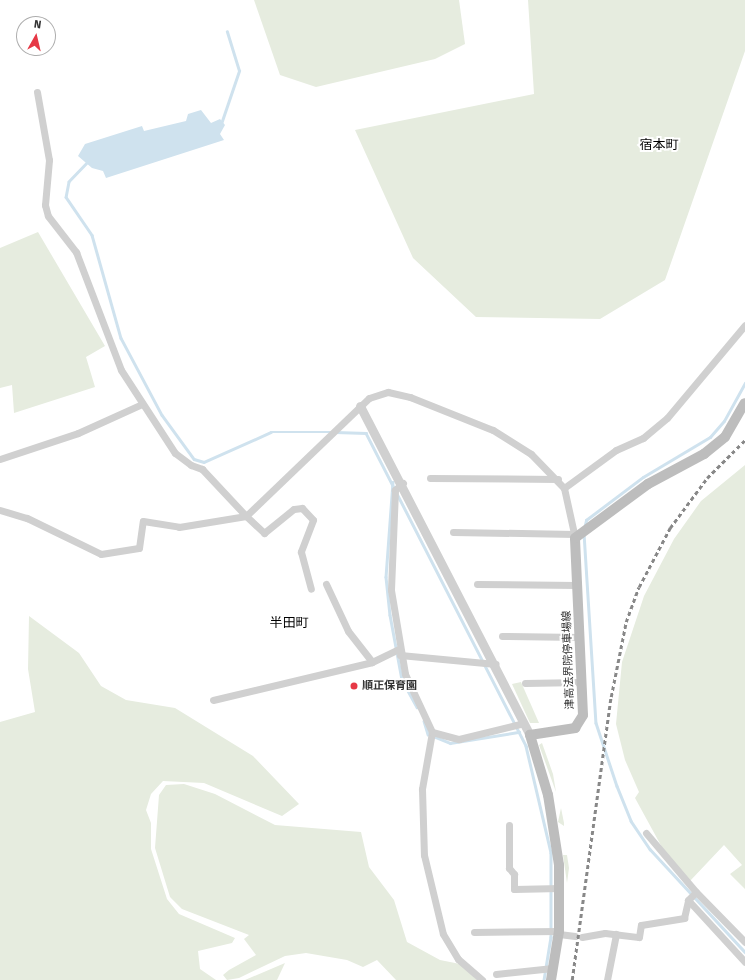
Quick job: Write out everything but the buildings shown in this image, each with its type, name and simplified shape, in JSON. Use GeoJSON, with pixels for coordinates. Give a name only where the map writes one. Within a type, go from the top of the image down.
{"type":"FeatureCollection","features":[{"type":"Feature","properties":{"kind":"main road"},"geometry":{"type":"LineString","coordinates":[[576,536],[588,529],[648,484],[704,454],[725,437],[745,403]]}},
{"type":"Feature","properties":{"kind":"main road","name":"津高法界院停車場線"},"geometry":{"type":"LineString","coordinates":[[530,735],[571,730],[579,725],[583,715],[576,536]]}},
{"type":"Feature","properties":{"kind":"main road"},"geometry":{"type":"LineString","coordinates":[[530,735],[548,795],[555,888],[555,932],[548,969],[551,980]]}},
{"type":"Feature","properties":{"kind":"street"},"geometry":{"type":"LineString","coordinates":[[37,92],[49,160],[45,205],[48,216],[76,252],[115,355],[142,404],[175,452],[191,465],[202,468],[246,516],[264,533],[296,507],[312,516],[301,552],[310,589]]}},
{"type":"Feature","properties":{"kind":"street"},"geometry":{"type":"LineString","coordinates":[[564,488],[616,450],[643,438],[667,418],[745,325]]}},
{"type":"Feature","properties":{"kind":"street"},"geometry":{"type":"LineString","coordinates":[[0,510],[27,518],[101,554],[140,548],[143,522],[179,527],[246,516],[360,406],[375,394],[388,392],[410,396],[512,440],[558,479],[564,488],[576,536],[453,532]]}},
{"type":"Feature","properties":{"kind":"street"},"geometry":{"type":"LineString","coordinates":[[0,459],[78,433],[142,404]]}},
{"type":"Feature","properties":{"kind":"street"},"geometry":{"type":"LineString","coordinates":[[360,406],[399,487],[519,725],[530,735]]}},
{"type":"Feature","properties":{"kind":"street"},"geometry":{"type":"LineString","coordinates":[[430,478],[558,479]]}},
{"type":"Feature","properties":{"kind":"street"},"geometry":{"type":"LineString","coordinates":[[399,487],[390,579],[397,652],[431,734],[421,811],[432,902],[442,934],[458,959],[482,980]]}},
{"type":"Feature","properties":{"kind":"street"},"geometry":{"type":"LineString","coordinates":[[326,584],[348,631],[372,662]]}},
{"type":"Feature","properties":{"kind":"street"},"geometry":{"type":"LineString","coordinates":[[477,584],[577,585]]}},
{"type":"Feature","properties":{"kind":"street"},"geometry":{"type":"LineString","coordinates":[[502,636],[580,637]]}},
{"type":"Feature","properties":{"kind":"street"},"geometry":{"type":"LineString","coordinates":[[213,700],[372,662],[397,652],[489,665]]}},
{"type":"Feature","properties":{"kind":"street"},"geometry":{"type":"LineString","coordinates":[[525,683],[582,682]]}},
{"type":"Feature","properties":{"kind":"street"},"geometry":{"type":"LineString","coordinates":[[431,734],[459,739],[519,725]]}},
{"type":"Feature","properties":{"kind":"street"},"geometry":{"type":"LineString","coordinates":[[509,825],[509,868],[514,874],[514,889],[555,888]]}},
{"type":"Feature","properties":{"kind":"street"},"geometry":{"type":"LineString","coordinates":[[646,833],[695,893],[745,942]]}},
{"type":"Feature","properties":{"kind":"street"},"geometry":{"type":"LineString","coordinates":[[474,932],[555,932],[579,937],[616,934],[639,937],[641,925],[684,918],[688,900],[695,893]]}},
{"type":"Feature","properties":{"kind":"street"},"geometry":{"type":"LineString","coordinates":[[688,900],[722,935],[745,962]]}},
{"type":"Feature","properties":{"kind":"street"},"geometry":{"type":"LineString","coordinates":[[722,935],[730,927]]}},
{"type":"Feature","properties":{"kind":"street"},"geometry":{"type":"LineString","coordinates":[[607,980],[616,934]]}},
{"type":"Feature","properties":{"kind":"street"},"geometry":{"type":"LineString","coordinates":[[496,974],[548,969]]}},
{"type":"Feature","properties":{"kind":"shaded area"},"geometry":{"type":"Polygon","coordinates":[[[254,0],[459,0],[465,44],[435,59],[316,87],[280,75],[254,0]]]}},
{"type":"Feature","properties":{"kind":"shaded area"},"geometry":{"type":"Polygon","coordinates":[[[528,0],[745,0],[745,51],[665,280],[600,319],[476,317],[413,258],[355,130],[534,94],[528,0]]]}},
{"type":"Feature","properties":{"kind":"shaded area"},"geometry":{"type":"Polygon","coordinates":[[[38,232],[105,346],[86,357],[95,387],[14,413],[12,385],[0,388],[0,248],[38,232]]]}},
{"type":"Feature","properties":{"kind":"shaded area"},"geometry":{"type":"Polygon","coordinates":[[[745,465],[745,889],[730,874],[742,865],[724,845],[690,881],[664,851],[635,798],[639,792],[625,760],[616,724],[622,662],[644,596],[674,539],[701,501],[745,465]]]}},
{"type":"Feature","properties":{"kind":"shaded area"},"geometry":{"type":"Polygon","coordinates":[[[29,616],[79,653],[101,686],[126,700],[175,708],[253,756],[299,804],[282,816],[204,783],[163,781],[151,794],[146,810],[151,823],[151,849],[167,899],[179,914],[235,938],[232,943],[198,951],[200,969],[216,980],[0,980],[0,722],[35,712],[28,669],[29,616]]]}},
{"type":"Feature","properties":{"kind":"shaded area"},"geometry":{"type":"Polygon","coordinates":[[[521,682],[539,723],[530,723],[512,684],[521,682]]]}},
{"type":"Feature","properties":{"kind":"shaded area"},"geometry":{"type":"Polygon","coordinates":[[[542,743],[553,774],[556,792],[539,745],[542,743]]]}},
{"type":"Feature","properties":{"kind":"shaded area"},"geometry":{"type":"Polygon","coordinates":[[[184,784],[215,794],[275,825],[361,832],[369,867],[394,900],[407,942],[440,960],[460,964],[477,980],[396,980],[377,960],[363,967],[347,960],[306,953],[285,956],[239,978],[227,980],[223,975],[256,955],[244,939],[249,935],[182,909],[170,897],[155,848],[159,795],[166,785],[184,784]]]}},
{"type":"Feature","properties":{"kind":"shaded area"},"geometry":{"type":"Polygon","coordinates":[[[561,808],[564,823],[564,826],[558,822],[561,808]]]}},
{"type":"Feature","properties":{"kind":"shaded area"},"geometry":{"type":"Polygon","coordinates":[[[563,855],[567,855],[569,868],[567,883],[563,855]]]}},
{"type":"Feature","properties":{"kind":"shaded area"},"geometry":{"type":"Polygon","coordinates":[[[285,963],[277,980],[245,980],[285,963]]]}},
{"type":"Feature","properties":{"kind":"water"},"geometry":{"type":"Polygon","coordinates":[[[201,110],[211,123],[220,119],[225,125],[220,134],[224,140],[106,178],[103,171],[92,168],[78,156],[85,144],[142,126],[144,131],[186,121],[188,114],[201,110]]]}},
{"type":"Feature","properties":{"kind":"waterway"},"geometry":{"type":"LineString","coordinates":[[221,124],[239,71],[227,32]]}},
{"type":"Feature","properties":{"kind":"waterway"},"geometry":{"type":"LineString","coordinates":[[90,160],[69,182],[66,197],[92,235],[121,338],[162,415],[194,459],[204,462],[271,432],[330,432]]}},
{"type":"Feature","properties":{"kind":"waterway"},"geometry":{"type":"LineString","coordinates":[[584,529],[586,520],[643,477],[710,437],[724,421],[745,383]]}},
{"type":"Feature","properties":{"kind":"waterway"},"geometry":{"type":"LineString","coordinates":[[335,432],[366,433],[526,746],[551,853],[551,937],[544,980]]}},
{"type":"Feature","properties":{"kind":"waterway"},"geometry":{"type":"LineString","coordinates":[[393,482],[386,577],[390,615],[402,680],[417,707]]}},
{"type":"Feature","properties":{"kind":"waterway"},"geometry":{"type":"LineString","coordinates":[[584,533],[596,723],[617,786],[631,821],[650,849],[745,952]]}},
{"type":"Feature","properties":{"kind":"waterway"},"geometry":{"type":"LineString","coordinates":[[424,721],[428,734],[450,743],[519,732]]}},
{"type":"Feature","properties":{"kind":"railway"},"geometry":{"type":"LineString","coordinates":[[572,980],[611,697],[626,622],[639,587],[670,528],[707,478],[745,440]]}},
{"type":"Feature","properties":{"kind":"place","name":"順正保育園"},"geometry":{"type":"Point","coordinates":[354,686]}},
{"type":"Feature","properties":{"kind":"district","name":"宿本町"},"geometry":{"type":"Point","coordinates":[659,145]}},
{"type":"Feature","properties":{"kind":"district","name":"半田町"},"geometry":{"type":"Point","coordinates":[289,623]}}]}
